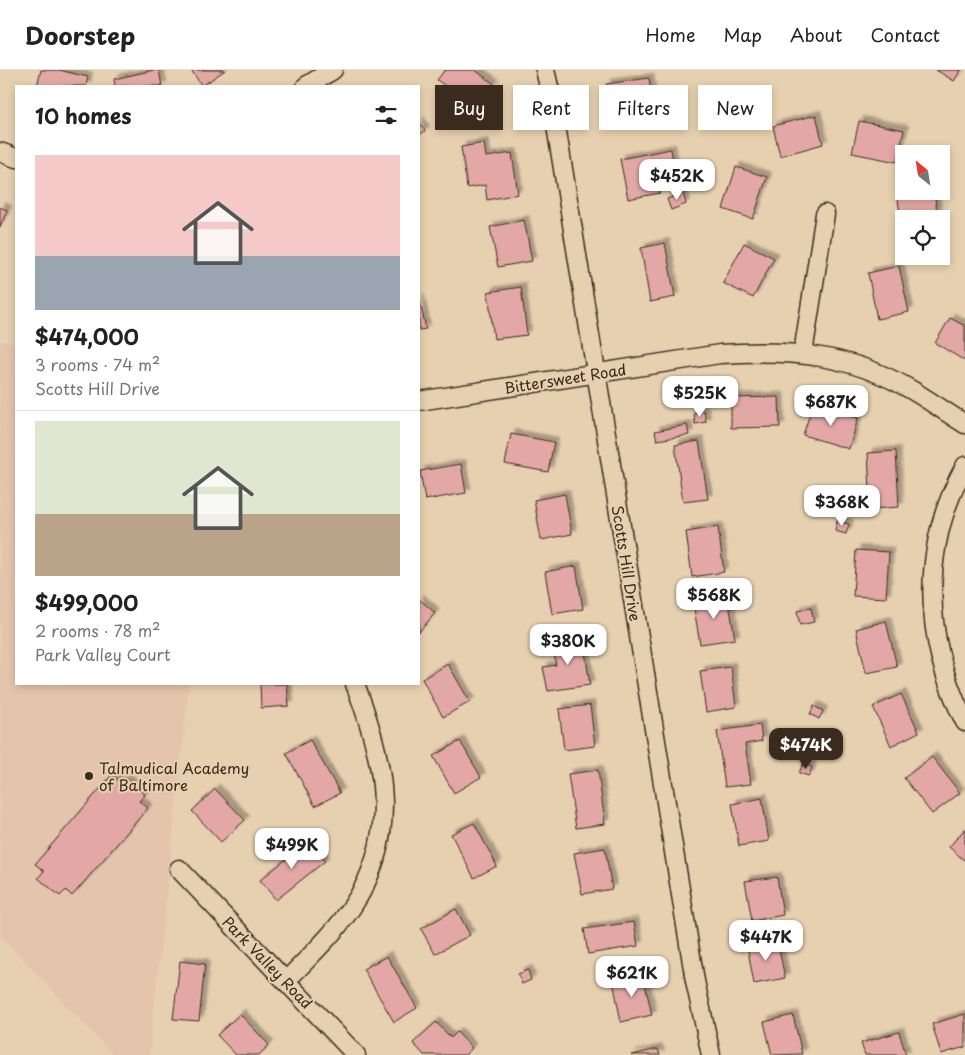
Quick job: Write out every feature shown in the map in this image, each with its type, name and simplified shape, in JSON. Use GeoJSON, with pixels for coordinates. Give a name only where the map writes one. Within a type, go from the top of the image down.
{"type":"FeatureCollection","features":[{"type":"Feature","properties":{"kind":"street"},"geometry":{"type":"LineString","coordinates":[[308,85],[332,70]]}},
{"type":"Feature","properties":{"kind":"street","name":"Scotts Hill Drive"},"geometry":{"type":"LineString","coordinates":[[545,70],[551,96],[597,373],[693,971],[711,1055]]}},
{"type":"Feature","properties":{"kind":"street"},"geometry":{"type":"LineString","coordinates":[[0,152],[15,158]]}},
{"type":"Feature","properties":{"kind":"street"},"geometry":{"type":"LineString","coordinates":[[803,353],[824,214]]}},
{"type":"Feature","properties":{"kind":"street","name":"Bittersweet Road"},"geometry":{"type":"LineString","coordinates":[[420,402],[720,354],[765,351],[803,353],[838,360],[874,372],[909,389],[965,424]]}},
{"type":"Feature","properties":{"kind":"street"},"geometry":{"type":"LineString","coordinates":[[965,466],[955,484],[942,521],[935,555],[932,590],[934,629],[940,661],[952,695],[965,722]]}},
{"type":"Feature","properties":{"kind":"street"},"geometry":{"type":"LineString","coordinates":[[286,981],[327,938],[352,906],[370,873],[380,836],[384,798],[381,764],[372,728],[355,685]]}},
{"type":"Feature","properties":{"kind":"street","name":"Park Valley Road"},"geometry":{"type":"LineString","coordinates":[[179,869],[356,1055]]}},
{"type":"Feature","properties":{"kind":"shaded area","name":"Talmudical Academy of Baltimore"},"geometry":{"type":"Polygon","coordinates":[[[0,341],[15,344],[15,685],[189,685],[149,1055],[113,1055],[0,935],[0,341]]]}},
{"type":"Feature","properties":{"kind":"building"},"geometry":{"type":"Polygon","coordinates":[[[41,70],[59,70],[88,77],[86,85],[37,85],[41,70]]]}},
{"type":"Feature","properties":{"kind":"building"},"geometry":{"type":"Polygon","coordinates":[[[159,70],[162,85],[115,85],[114,79],[159,70]]]}},
{"type":"Feature","properties":{"kind":"building"},"geometry":{"type":"Polygon","coordinates":[[[191,70],[225,70],[203,85],[201,85],[191,70]]]}},
{"type":"Feature","properties":{"kind":"building"},"geometry":{"type":"Polygon","coordinates":[[[445,70],[475,70],[494,84],[444,85],[437,80],[445,70]]]}},
{"type":"Feature","properties":{"kind":"building"},"geometry":{"type":"Polygon","coordinates":[[[936,70],[961,70],[954,81],[936,70]]]}},
{"type":"Feature","properties":{"kind":"building"},"geometry":{"type":"Polygon","coordinates":[[[649,78],[650,85],[606,85],[649,78]]]}},
{"type":"Feature","properties":{"kind":"building"},"geometry":{"type":"Polygon","coordinates":[[[816,115],[823,144],[780,156],[773,126],[816,115]]]}},
{"type":"Feature","properties":{"kind":"building"},"geometry":{"type":"Polygon","coordinates":[[[859,121],[904,130],[901,145],[895,145],[895,162],[852,153],[859,121]]]}},
{"type":"Feature","properties":{"kind":"building"},"geometry":{"type":"Polygon","coordinates":[[[420,123],[425,131],[420,134],[420,123]]]}},
{"type":"Feature","properties":{"kind":"building"},"geometry":{"type":"Polygon","coordinates":[[[484,143],[486,157],[512,153],[518,194],[487,200],[485,185],[467,188],[461,147],[484,143]]]}},
{"type":"Feature","properties":{"kind":"building"},"geometry":{"type":"Polygon","coordinates":[[[671,149],[676,179],[658,183],[660,193],[628,199],[620,159],[671,149]]]}},
{"type":"Feature","properties":{"kind":"building"},"geometry":{"type":"Polygon","coordinates":[[[736,167],[767,177],[753,219],[723,209],[736,167]]]}},
{"type":"Feature","properties":{"kind":"building"},"geometry":{"type":"Polygon","coordinates":[[[683,193],[686,204],[671,210],[667,199],[683,193]]]}},
{"type":"Feature","properties":{"kind":"building"},"geometry":{"type":"Polygon","coordinates":[[[898,200],[935,200],[937,210],[900,210],[898,200]]]}},
{"type":"Feature","properties":{"kind":"building"},"geometry":{"type":"Polygon","coordinates":[[[0,207],[7,210],[0,227],[0,207]]]}},
{"type":"Feature","properties":{"kind":"building"},"geometry":{"type":"Polygon","coordinates":[[[524,220],[532,261],[498,267],[490,227],[524,220]]]}},
{"type":"Feature","properties":{"kind":"building"},"geometry":{"type":"Polygon","coordinates":[[[665,243],[675,297],[650,302],[641,248],[665,243]]]}},
{"type":"Feature","properties":{"kind":"building"},"geometry":{"type":"Polygon","coordinates":[[[744,243],[774,258],[753,298],[723,283],[744,243]]]}},
{"type":"Feature","properties":{"kind":"building"},"geometry":{"type":"Polygon","coordinates":[[[899,266],[909,312],[877,319],[868,273],[899,266]]]}},
{"type":"Feature","properties":{"kind":"building"},"geometry":{"type":"Polygon","coordinates":[[[521,287],[527,335],[494,339],[488,292],[521,287]]]}},
{"type":"Feature","properties":{"kind":"building"},"geometry":{"type":"Polygon","coordinates":[[[420,302],[426,329],[420,330],[420,302]]]}},
{"type":"Feature","properties":{"kind":"building"},"geometry":{"type":"Polygon","coordinates":[[[950,318],[965,326],[965,361],[935,343],[950,318]]]}},
{"type":"Feature","properties":{"kind":"building"},"geometry":{"type":"Polygon","coordinates":[[[779,397],[780,427],[731,428],[731,398],[779,397]]]}},
{"type":"Feature","properties":{"kind":"building"},"geometry":{"type":"Polygon","coordinates":[[[813,404],[858,418],[849,449],[803,435],[813,404]]]}},
{"type":"Feature","properties":{"kind":"building"},"geometry":{"type":"Polygon","coordinates":[[[704,411],[706,422],[695,424],[694,413],[704,411]]]}},
{"type":"Feature","properties":{"kind":"building"},"geometry":{"type":"Polygon","coordinates":[[[687,425],[689,435],[657,440],[655,431],[687,425]]]}},
{"type":"Feature","properties":{"kind":"building"},"geometry":{"type":"Polygon","coordinates":[[[511,434],[554,442],[548,472],[505,464],[511,434]]]}},
{"type":"Feature","properties":{"kind":"building"},"geometry":{"type":"Polygon","coordinates":[[[699,441],[708,499],[683,502],[675,445],[699,441]]]}},
{"type":"Feature","properties":{"kind":"building"},"geometry":{"type":"Polygon","coordinates":[[[896,451],[899,507],[871,509],[868,453],[896,451]]]}},
{"type":"Feature","properties":{"kind":"building"},"geometry":{"type":"Polygon","coordinates":[[[461,464],[466,493],[425,500],[420,471],[461,464]]]}},
{"type":"Feature","properties":{"kind":"building"},"geometry":{"type":"Polygon","coordinates":[[[565,494],[572,534],[541,540],[534,500],[565,494]]]}},
{"type":"Feature","properties":{"kind":"building"},"geometry":{"type":"Polygon","coordinates":[[[837,521],[849,524],[846,534],[835,531],[837,521]]]}},
{"type":"Feature","properties":{"kind":"building"},"geometry":{"type":"Polygon","coordinates":[[[718,527],[724,572],[692,577],[686,532],[718,527]]]}},
{"type":"Feature","properties":{"kind":"building"},"geometry":{"type":"Polygon","coordinates":[[[856,550],[889,552],[886,598],[853,596],[856,550]]]}},
{"type":"Feature","properties":{"kind":"building"},"geometry":{"type":"Polygon","coordinates":[[[576,566],[583,609],[552,614],[545,572],[576,566]]]}},
{"type":"Feature","properties":{"kind":"building"},"geometry":{"type":"Polygon","coordinates":[[[728,597],[735,639],[700,644],[693,602],[728,597]]]}},
{"type":"Feature","properties":{"kind":"building"},"geometry":{"type":"Polygon","coordinates":[[[420,600],[435,613],[420,631],[420,600]]]}},
{"type":"Feature","properties":{"kind":"building"},"geometry":{"type":"Polygon","coordinates":[[[811,608],[814,622],[800,625],[797,611],[811,608]]]}},
{"type":"Feature","properties":{"kind":"building"},"geometry":{"type":"Polygon","coordinates":[[[886,621],[897,667],[866,673],[856,629],[886,621]]]}},
{"type":"Feature","properties":{"kind":"building"},"geometry":{"type":"Polygon","coordinates":[[[583,638],[590,685],[548,691],[543,667],[556,665],[552,643],[583,638]]]}},
{"type":"Feature","properties":{"kind":"building"},"geometry":{"type":"Polygon","coordinates":[[[448,664],[470,702],[443,717],[422,679],[448,664]]]}},
{"type":"Feature","properties":{"kind":"building"},"geometry":{"type":"Polygon","coordinates":[[[731,667],[736,707],[706,712],[700,671],[731,667]]]}},
{"type":"Feature","properties":{"kind":"building"},"geometry":{"type":"Polygon","coordinates":[[[260,685],[287,685],[289,706],[261,708],[260,685]]]}},
{"type":"Feature","properties":{"kind":"building"},"geometry":{"type":"Polygon","coordinates":[[[901,694],[919,732],[891,746],[873,707],[901,694]]]}},
{"type":"Feature","properties":{"kind":"building"},"geometry":{"type":"Polygon","coordinates":[[[590,705],[595,746],[564,750],[559,709],[590,705]]]}},
{"type":"Feature","properties":{"kind":"building"},"geometry":{"type":"Polygon","coordinates":[[[814,706],[823,711],[819,719],[810,714],[814,706]]]}},
{"type":"Feature","properties":{"kind":"building"},"geometry":{"type":"Polygon","coordinates":[[[760,725],[762,741],[745,744],[751,784],[725,787],[717,731],[760,725]]]}},
{"type":"Feature","properties":{"kind":"building"},"geometry":{"type":"Polygon","coordinates":[[[310,740],[340,793],[315,806],[286,753],[310,740]]]}},
{"type":"Feature","properties":{"kind":"building"},"geometry":{"type":"Polygon","coordinates":[[[460,741],[481,777],[454,793],[433,756],[460,741]]]}},
{"type":"Feature","properties":{"kind":"building"},"geometry":{"type":"Polygon","coordinates":[[[932,757],[960,793],[932,814],[904,778],[932,757]]]}},
{"type":"Feature","properties":{"kind":"building"},"geometry":{"type":"Polygon","coordinates":[[[803,764],[812,767],[809,776],[799,773],[803,764]]]}},
{"type":"Feature","properties":{"kind":"building"},"geometry":{"type":"Polygon","coordinates":[[[598,770],[605,824],[576,828],[568,774],[598,770]]]}},
{"type":"Feature","properties":{"kind":"building"},"geometry":{"type":"Polygon","coordinates":[[[112,775],[121,783],[126,778],[145,795],[139,801],[148,808],[72,896],[66,890],[60,896],[38,878],[44,871],[35,864],[112,775]]]}},
{"type":"Feature","properties":{"kind":"building"},"geometry":{"type":"Polygon","coordinates":[[[215,789],[245,820],[221,842],[192,811],[215,789]]]}},
{"type":"Feature","properties":{"kind":"building"},"geometry":{"type":"Polygon","coordinates":[[[762,798],[769,841],[739,846],[732,804],[762,798]]]}},
{"type":"Feature","properties":{"kind":"building"},"geometry":{"type":"Polygon","coordinates":[[[474,823],[497,866],[474,878],[451,834],[474,823]]]}},
{"type":"Feature","properties":{"kind":"building"},"geometry":{"type":"Polygon","coordinates":[[[965,829],[965,861],[949,847],[965,829]]]}},
{"type":"Feature","properties":{"kind":"building"},"geometry":{"type":"Polygon","coordinates":[[[265,838],[271,846],[264,852],[257,845],[265,838]]]}},
{"type":"Feature","properties":{"kind":"building"},"geometry":{"type":"Polygon","coordinates":[[[309,841],[325,861],[276,900],[260,880],[309,841]]]}},
{"type":"Feature","properties":{"kind":"building"},"geometry":{"type":"Polygon","coordinates":[[[605,848],[612,889],[582,894],[574,853],[605,848]]]}},
{"type":"Feature","properties":{"kind":"building"},"geometry":{"type":"Polygon","coordinates":[[[777,877],[783,915],[752,921],[745,881],[777,877]]]}},
{"type":"Feature","properties":{"kind":"building"},"geometry":{"type":"Polygon","coordinates":[[[456,909],[470,935],[435,954],[421,929],[456,909]]]}},
{"type":"Feature","properties":{"kind":"building"},"geometry":{"type":"Polygon","coordinates":[[[634,922],[638,946],[588,954],[584,929],[634,922]]]}},
{"type":"Feature","properties":{"kind":"building"},"geometry":{"type":"Polygon","coordinates":[[[777,939],[785,978],[754,984],[747,945],[777,939]]]}},
{"type":"Feature","properties":{"kind":"building"},"geometry":{"type":"Polygon","coordinates":[[[387,956],[417,1008],[394,1022],[363,969],[387,956]]]}},
{"type":"Feature","properties":{"kind":"building"},"geometry":{"type":"Polygon","coordinates":[[[180,961],[205,964],[199,1021],[173,1019],[180,961]]]}},
{"type":"Feature","properties":{"kind":"building"},"geometry":{"type":"Polygon","coordinates":[[[528,970],[531,980],[522,984],[518,974],[528,970]]]}},
{"type":"Feature","properties":{"kind":"building"},"geometry":{"type":"Polygon","coordinates":[[[643,975],[652,1015],[621,1022],[613,981],[643,975]]]}},
{"type":"Feature","properties":{"kind":"building"},"geometry":{"type":"Polygon","coordinates":[[[240,1014],[269,1045],[259,1055],[236,1055],[217,1035],[240,1014]]]}},
{"type":"Feature","properties":{"kind":"building"},"geometry":{"type":"Polygon","coordinates":[[[965,1014],[965,1047],[941,1054],[932,1024],[965,1014]]]}},
{"type":"Feature","properties":{"kind":"building"},"geometry":{"type":"Polygon","coordinates":[[[793,1015],[802,1054],[772,1055],[764,1022],[793,1015]]]}},
{"type":"Feature","properties":{"kind":"building"},"geometry":{"type":"Polygon","coordinates":[[[436,1022],[451,1038],[457,1032],[472,1048],[465,1055],[424,1055],[413,1043],[436,1022]]]}},
{"type":"Feature","properties":{"kind":"building"},"geometry":{"type":"Polygon","coordinates":[[[899,1032],[906,1055],[865,1055],[861,1043],[899,1032]]]}},
{"type":"Feature","properties":{"kind":"building"},"geometry":{"type":"Polygon","coordinates":[[[658,1049],[660,1055],[631,1055],[658,1049]]]}},
{"type":"Feature","properties":{"kind":"place","name":"Talmudical Academy of Baltimore"},"geometry":{"type":"Point","coordinates":[89,776]}}]}
